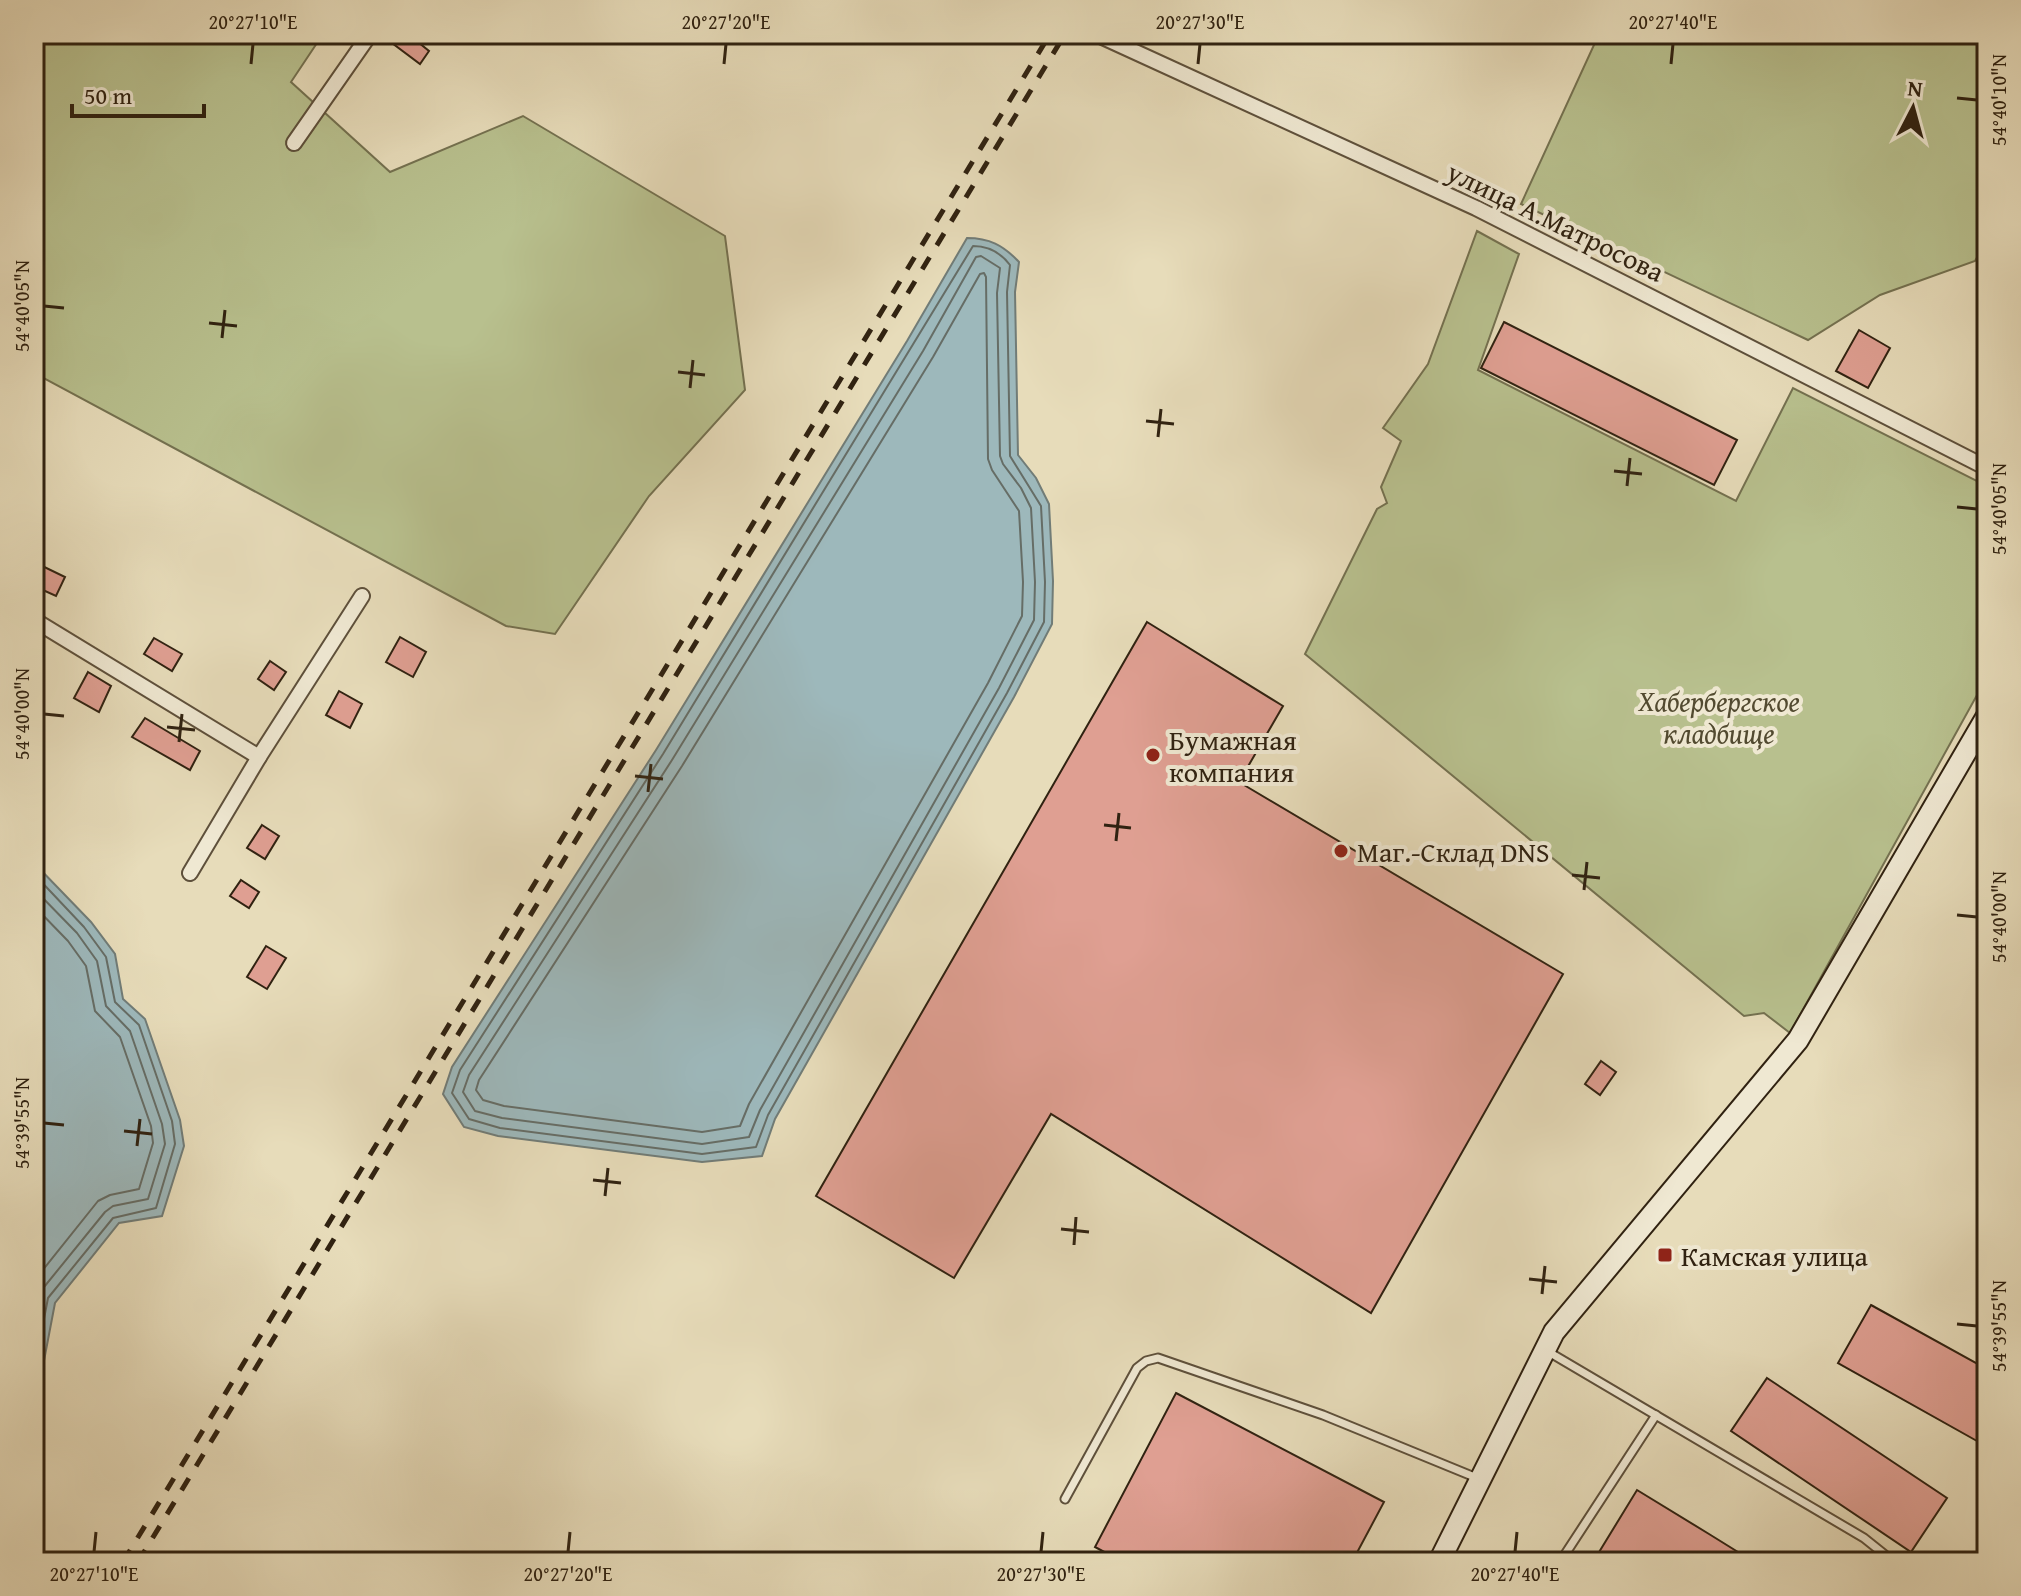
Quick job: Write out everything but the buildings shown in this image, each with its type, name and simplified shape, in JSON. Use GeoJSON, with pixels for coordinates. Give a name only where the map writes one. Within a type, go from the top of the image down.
{"type":"FeatureCollection","features":[{"type":"Feature","properties":{"kind":"main road"},"geometry":{"type":"LineString","coordinates":[[1439,1562],[1554,1332],[1798,1040],[1987,716]]}},
{"type":"Feature","properties":{"kind":"street"},"geometry":{"type":"LineString","coordinates":[[294,143],[370,34]]}},
{"type":"Feature","properties":{"kind":"street","name":"улица А.Матросова"},"geometry":{"type":"LineString","coordinates":[[1096,34],[1476,208],[1987,468]]}},
{"type":"Feature","properties":{"kind":"street"},"geometry":{"type":"LineString","coordinates":[[190,873],[259,757],[362,596]]}},
{"type":"Feature","properties":{"kind":"street"},"geometry":{"type":"LineString","coordinates":[[34,620],[259,757]]}},
{"type":"Feature","properties":{"kind":"lane"},"geometry":{"type":"LineString","coordinates":[[1545,1350],[1864,1538],[1894,1562]]}},
{"type":"Feature","properties":{"kind":"lane"},"geometry":{"type":"LineString","coordinates":[[1065,1499],[1137,1368],[1146,1361],[1158,1358],[1323,1415],[1480,1480]]}},
{"type":"Feature","properties":{"kind":"lane"},"geometry":{"type":"LineString","coordinates":[[1560,1562],[1656,1415]]}},
{"type":"Feature","properties":{"kind":"green space"},"geometry":{"type":"Polygon","coordinates":[[[34,34],[323,34],[291,82],[390,172],[523,116],[725,236],[745,390],[649,496],[555,634],[506,626],[34,373],[34,34]]]}},
{"type":"Feature","properties":{"kind":"green space"},"geometry":{"type":"Polygon","coordinates":[[[1599,34],[1987,34],[1987,240],[1975,261],[1880,295],[1808,340],[1521,204],[1599,34]]]}},
{"type":"Feature","properties":{"kind":"green space","name":"Хабербергское кладбище"},"geometry":{"type":"Polygon","coordinates":[[[1477,231],[1519,254],[1478,370],[1736,501],[1793,388],[1987,486],[1987,677],[1790,1033],[1764,1013],[1744,1016],[1305,654],[1377,509],[1387,503],[1381,487],[1401,441],[1383,428],[1428,364],[1477,231]]]}},
{"type":"Feature","properties":{"kind":"water"},"geometry":{"type":"Polygon","coordinates":[[[967,238],[995,244],[1019,262],[1015,292],[1018,455],[1036,478],[1049,504],[1052,624],[1014,697],[775,1119],[762,1156],[702,1162],[498,1136],[464,1127],[443,1094],[452,1067],[656,750],[967,238]]]}},
{"type":"Feature","properties":{"kind":"water"},"geometry":{"type":"Polygon","coordinates":[[[34,863],[91,922],[115,954],[123,999],[145,1019],[180,1120],[184,1146],[162,1216],[119,1223],[55,1303],[39,1387],[34,1396],[34,863]]]}},
{"type":"Feature","properties":{"kind":"railway"},"geometry":{"type":"LineString","coordinates":[[123,1562],[1050,34]]}},
{"type":"Feature","properties":{"kind":"railway"},"geometry":{"type":"LineString","coordinates":[[138,1562],[1065,34]]}},
{"type":"Feature","properties":{"kind":"place","name":"Бумажная компания"},"geometry":{"type":"Point","coordinates":[1153,755]}},
{"type":"Feature","properties":{"kind":"place","name":"Маг.-Склад DNS"},"geometry":{"type":"Point","coordinates":[1341,851]}},
{"type":"Feature","properties":{"kind":"place","name":"Камская улица"},"geometry":{"type":"Point","coordinates":[1665,1255]}}]}
